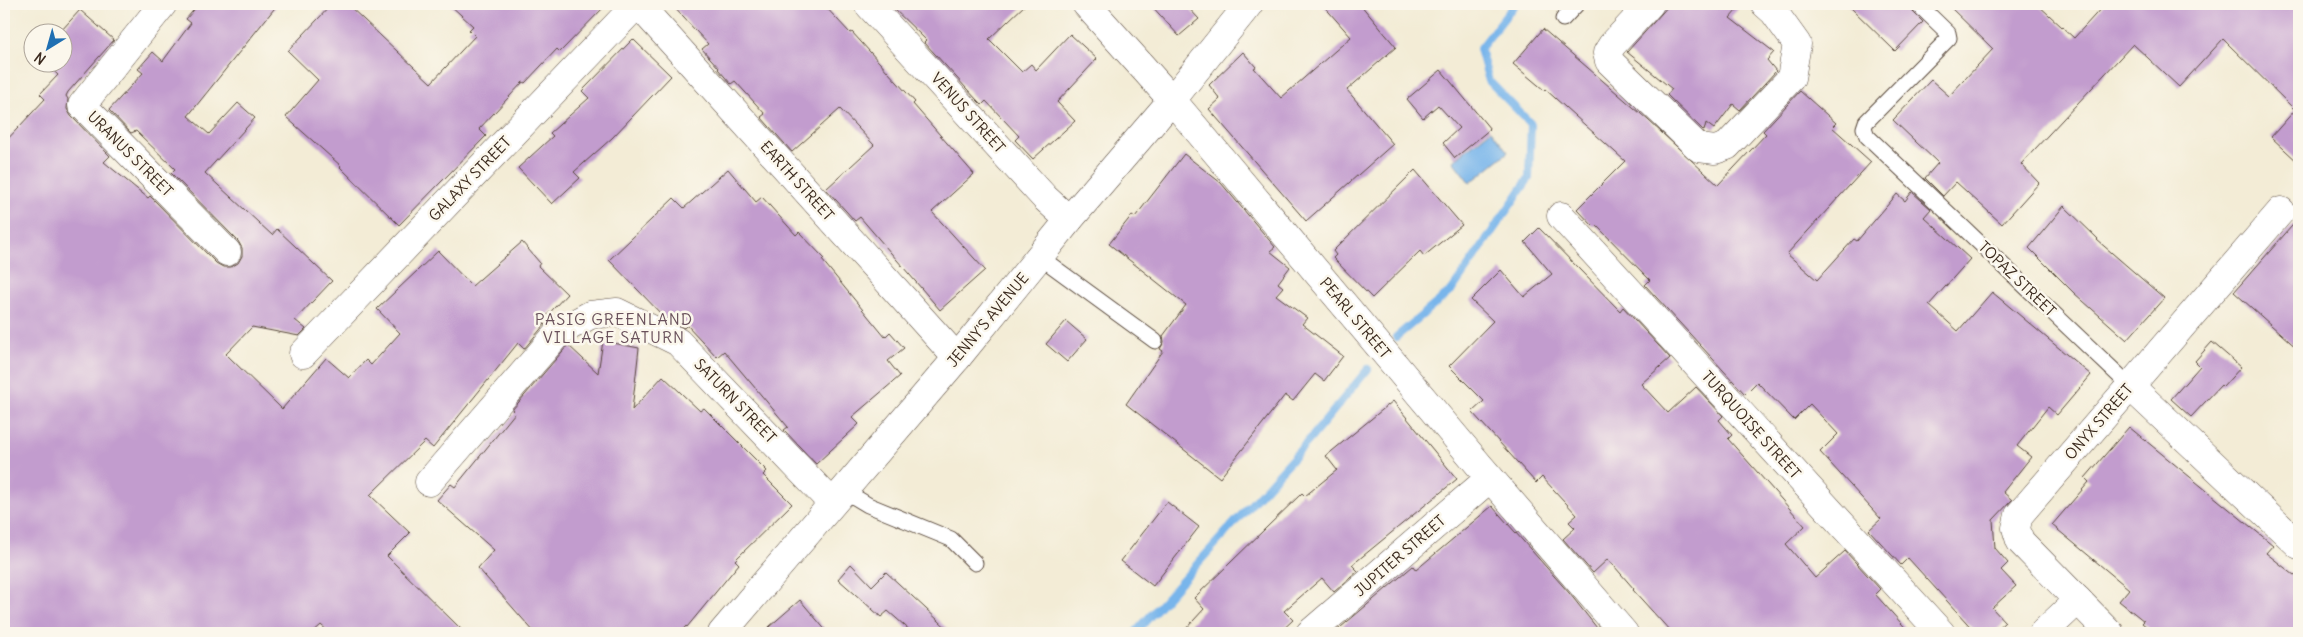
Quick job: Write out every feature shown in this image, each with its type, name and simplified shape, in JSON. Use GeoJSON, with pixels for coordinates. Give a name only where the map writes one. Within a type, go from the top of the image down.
{"type":"FeatureCollection","features":[{"type":"Feature","properties":{"kind":"street","name":"URANUS STREET"},"geometry":{"type":"LineString","coordinates":[[163,4],[82,105],[227,252]]}},
{"type":"Feature","properties":{"kind":"street","name":"GALAXY STREET"},"geometry":{"type":"LineString","coordinates":[[303,354],[637,4]]}},
{"type":"Feature","properties":{"kind":"street","name":"EARTH STREET"},"geometry":{"type":"LineString","coordinates":[[637,4],[957,358]]}},
{"type":"Feature","properties":{"kind":"street","name":"VENUS STREET"},"geometry":{"type":"LineString","coordinates":[[868,4],[1045,198],[1069,220]]}},
{"type":"Feature","properties":{"kind":"street","name":"PEARL STREET"},"geometry":{"type":"LineString","coordinates":[[1086,4],[1172,100],[1490,478],[1624,633]]}},
{"type":"Feature","properties":{"kind":"street","name":"JENNY'S AVENUE"},"geometry":{"type":"LineString","coordinates":[[722,633],[957,358],[1069,220],[1172,100],[1249,4]]}},
{"type":"Feature","properties":{"kind":"street"},"geometry":{"type":"LineString","coordinates":[[1650,4],[1612,45],[1607,53],[1609,61],[1699,148],[1715,150],[1727,146],[1791,78],[1797,44],[1774,12],[1765,4]]}},
{"type":"Feature","properties":{"kind":"street","name":"ONYX STREET"},"geometry":{"type":"LineString","coordinates":[[2110,633],[2020,541],[2016,528],[2018,515],[2281,211]]}},
{"type":"Feature","properties":{"kind":"street","name":"TURQUOISE STREET"},"geometry":{"type":"LineString","coordinates":[[1561,216],[1941,633]]}},
{"type":"Feature","properties":{"kind":"street","name":"SATURN STREET"},"geometry":{"type":"LineString","coordinates":[[429,482],[559,332],[590,315],[617,312],[678,342],[838,496]]}},
{"type":"Feature","properties":{"kind":"street","name":"TOPAZ STREET"},"geometry":{"type":"LineString","coordinates":[[2130,386],[2299,544]]}},
{"type":"Feature","properties":{"kind":"street","name":"JUPITER STREET"},"geometry":{"type":"LineString","coordinates":[[1310,633],[1490,478]]}},
{"type":"Feature","properties":{"kind":"street"},"geometry":{"type":"LineString","coordinates":[[2043,633],[2078,600]]}},
{"type":"Feature","properties":{"kind":"lane"},"geometry":{"type":"LineString","coordinates":[[1563,19],[1577,4]]}},
{"type":"Feature","properties":{"kind":"lane","name":"TOPAZ STREET"},"geometry":{"type":"LineString","coordinates":[[1918,4],[1948,33],[1949,38],[1866,122],[1864,128],[1867,136],[2130,386]]}},
{"type":"Feature","properties":{"kind":"lane"},"geometry":{"type":"LineString","coordinates":[[1040,257],[1155,342]]}},
{"type":"Feature","properties":{"kind":"lane"},"geometry":{"type":"LineString","coordinates":[[838,496],[868,505],[951,539],[975,563]]}},
{"type":"Feature","properties":{"kind":"water"},"geometry":{"type":"Polygon","coordinates":[[[1491,130],[1508,152],[1470,183],[1453,161],[1491,130]]]}},
{"type":"Feature","properties":{"kind":"building"},"geometry":{"type":"Polygon","coordinates":[[[199,4],[278,4],[188,116],[209,134],[238,103],[255,118],[205,173],[272,235],[277,229],[332,281],[295,320],[306,329],[299,336],[252,327],[226,354],[282,409],[326,358],[349,378],[366,360],[371,365],[400,333],[377,309],[438,251],[472,286],[522,242],[540,263],[538,266],[567,294],[542,321],[545,324],[524,349],[518,343],[433,448],[425,441],[370,495],[410,533],[387,556],[465,633],[330,633],[321,625],[312,633],[4,633],[4,143],[45,99],[40,94],[58,75],[55,72],[72,72],[72,22],[69,22],[80,10],[114,40],[68,92],[66,96],[68,99],[67,109],[71,116],[110,156],[104,162],[148,198],[150,196],[216,263],[223,267],[231,267],[238,263],[242,256],[242,248],[238,241],[171,173],[175,169],[136,131],[131,133],[109,110],[143,73],[138,69],[153,52],[163,61],[191,23],[186,19],[199,4]]]}},
{"type":"Feature","properties":{"kind":"building"},"geometry":{"type":"Polygon","coordinates":[[[332,4],[347,4],[431,83],[475,36],[469,30],[473,26],[449,4],[607,4],[560,52],[557,49],[525,83],[523,82],[479,129],[486,136],[399,225],[341,166],[286,117],[318,80],[288,51],[332,4]]]}},
{"type":"Feature","properties":{"kind":"building"},"geometry":{"type":"Polygon","coordinates":[[[671,4],[823,4],[850,33],[852,32],[915,102],[913,104],[974,174],[932,212],[985,270],[940,310],[860,217],[855,221],[826,189],[874,145],[840,109],[792,152],[761,117],[765,114],[735,81],[731,84],[718,69],[702,49],[708,44],[671,4]]]}},
{"type":"Feature","properties":{"kind":"building"},"geometry":{"type":"Polygon","coordinates":[[[889,4],[1026,4],[989,39],[1022,72],[1031,64],[1036,70],[1070,34],[1097,59],[1057,102],[1075,121],[1033,159],[1015,140],[1019,136],[986,101],[982,105],[977,100],[924,42],[926,40],[889,4]]]}},
{"type":"Feature","properties":{"kind":"building"},"geometry":{"type":"Polygon","coordinates":[[[1150,4],[1185,4],[1199,19],[1179,36],[1150,4]]]}},
{"type":"Feature","properties":{"kind":"building"},"geometry":{"type":"Polygon","coordinates":[[[1322,4],[1360,4],[1396,47],[1347,90],[1393,144],[1306,221],[1209,109],[1220,99],[1209,85],[1243,52],[1256,67],[1254,68],[1281,98],[1351,37],[1322,4]]]}},
{"type":"Feature","properties":{"kind":"building"},"geometry":{"type":"Polygon","coordinates":[[[1670,4],[1742,4],[1730,18],[1774,52],[1767,60],[1776,71],[1740,110],[1733,104],[1714,129],[1706,123],[1704,131],[1667,95],[1672,89],[1627,52],[1670,4]]]}},
{"type":"Feature","properties":{"kind":"building"},"geometry":{"type":"Polygon","coordinates":[[[1847,4],[1909,4],[1911,10],[1923,22],[1895,51],[1847,4]]]}},
{"type":"Feature","properties":{"kind":"building"},"geometry":{"type":"Polygon","coordinates":[[[1947,4],[2037,4],[2074,38],[2105,4],[2299,4],[2299,163],[2271,137],[2295,110],[2223,39],[2179,87],[2133,44],[2021,164],[2039,183],[2002,224],[1956,182],[1943,196],[1925,178],[1938,163],[1893,120],[1931,80],[1949,96],[1993,49],[1947,4]]]}},
{"type":"Feature","properties":{"kind":"building"},"geometry":{"type":"Polygon","coordinates":[[[1543,29],[1648,120],[1718,185],[1766,134],[1763,131],[1800,91],[1836,123],[1832,127],[1871,162],[1787,254],[1817,280],[1854,239],[1857,241],[1897,194],[1905,201],[1912,192],[1931,209],[1924,217],[1970,259],[1929,305],[1958,331],[1992,292],[2091,375],[2057,415],[2048,407],[2017,446],[2031,457],[2003,492],[2012,500],[1993,520],[1995,548],[2008,563],[2001,570],[2016,586],[1992,608],[2005,622],[1993,633],[1976,633],[1908,558],[1901,565],[1869,530],[1881,519],[1820,452],[1838,434],[1810,404],[1794,420],[1757,382],[1745,394],[1645,285],[1650,280],[1595,224],[1593,226],[1577,209],[1625,161],[1545,89],[1513,64],[1543,29]]]}},
{"type":"Feature","properties":{"kind":"building"},"geometry":{"type":"Polygon","coordinates":[[[633,39],[671,76],[612,138],[574,172],[580,178],[552,204],[518,168],[553,136],[550,133],[589,98],[582,91],[633,39]]]}},
{"type":"Feature","properties":{"kind":"building"},"geometry":{"type":"Polygon","coordinates":[[[1441,70],[1490,129],[1455,158],[1443,143],[1459,128],[1438,105],[1423,118],[1407,99],[1441,70]]]}},
{"type":"Feature","properties":{"kind":"building"},"geometry":{"type":"Polygon","coordinates":[[[1184,154],[1221,183],[1275,247],[1270,251],[1290,267],[1278,283],[1283,287],[1276,295],[1307,318],[1302,324],[1343,356],[1324,381],[1315,374],[1293,401],[1285,395],[1220,478],[1126,404],[1163,351],[1160,349],[1164,342],[1163,336],[1186,305],[1109,244],[1132,215],[1135,217],[1184,154]]]}},
{"type":"Feature","properties":{"kind":"building"},"geometry":{"type":"Polygon","coordinates":[[[728,169],[756,202],[762,197],[796,235],[799,232],[824,258],[822,260],[885,337],[890,332],[904,348],[888,361],[900,376],[852,417],[859,424],[816,464],[784,430],[788,427],[724,351],[717,357],[687,325],[684,328],[665,318],[609,260],[674,198],[684,208],[728,169]]]}},
{"type":"Feature","properties":{"kind":"building"},"geometry":{"type":"Polygon","coordinates":[[[1415,170],[1462,225],[1424,256],[1420,251],[1372,298],[1333,258],[1336,255],[1333,251],[1415,170]]]}},
{"type":"Feature","properties":{"kind":"building"},"geometry":{"type":"Polygon","coordinates":[[[2064,206],[2097,240],[2164,298],[2127,340],[2074,293],[2029,248],[2064,206]]]}},
{"type":"Feature","properties":{"kind":"building"},"geometry":{"type":"Polygon","coordinates":[[[2299,218],[2299,350],[2234,292],[2299,218]]]}},
{"type":"Feature","properties":{"kind":"building"},"geometry":{"type":"Polygon","coordinates":[[[1539,228],[1620,311],[1623,307],[1670,358],[1641,384],[1668,413],[1696,387],[1723,416],[1719,420],[1732,435],[1728,439],[1805,526],[1786,544],[1815,578],[1845,551],[1880,589],[1875,594],[1910,633],[1672,633],[1608,559],[1593,573],[1563,539],[1575,528],[1569,522],[1577,515],[1542,477],[1536,483],[1472,412],[1484,401],[1449,366],[1493,321],[1471,300],[1501,270],[1524,297],[1552,274],[1525,242],[1539,228]]]}},
{"type":"Feature","properties":{"kind":"building"},"geometry":{"type":"Polygon","coordinates":[[[1066,321],[1087,339],[1067,362],[1046,344],[1066,321]]]}},
{"type":"Feature","properties":{"kind":"building"},"geometry":{"type":"Polygon","coordinates":[[[603,341],[639,348],[632,410],[663,376],[700,411],[704,408],[767,471],[763,475],[792,504],[735,560],[739,564],[680,633],[535,633],[478,568],[494,550],[437,500],[451,484],[455,487],[515,413],[512,410],[568,345],[598,373],[603,341]]]}},
{"type":"Feature","properties":{"kind":"building"},"geometry":{"type":"Polygon","coordinates":[[[2212,342],[2241,367],[2191,417],[2171,399],[2200,366],[2195,361],[2212,342]]]}},
{"type":"Feature","properties":{"kind":"building"},"geometry":{"type":"Polygon","coordinates":[[[1393,401],[1457,479],[1352,565],[1358,571],[1334,592],[1322,578],[1284,611],[1293,620],[1279,633],[1182,633],[1204,609],[1194,598],[1302,493],[1305,496],[1337,470],[1326,456],[1393,401]]]}},
{"type":"Feature","properties":{"kind":"building"},"geometry":{"type":"Polygon","coordinates":[[[2129,427],[2273,545],[2266,553],[2299,579],[2299,633],[2154,633],[2142,623],[2144,621],[2119,601],[2129,589],[2052,525],[2089,482],[2085,478],[2129,427]]]}},
{"type":"Feature","properties":{"kind":"building"},"geometry":{"type":"Polygon","coordinates":[[[1167,502],[1199,527],[1153,586],[1121,561],[1167,502]]]}},
{"type":"Feature","properties":{"kind":"building"},"geometry":{"type":"Polygon","coordinates":[[[1492,506],[1570,594],[1601,633],[1334,633],[1413,566],[1416,570],[1492,506]]]}},
{"type":"Feature","properties":{"kind":"building"},"geometry":{"type":"Polygon","coordinates":[[[851,564],[872,586],[886,572],[952,633],[913,633],[888,611],[881,617],[838,579],[851,564]]]}},
{"type":"Feature","properties":{"kind":"building"},"geometry":{"type":"Polygon","coordinates":[[[800,600],[828,633],[762,633],[800,600]]]}},
{"type":"Feature","properties":{"kind":"waterway"},"geometry":{"type":"LineString","coordinates":[[1396,337],[1452,290],[1529,178],[1531,124],[1489,81],[1480,49],[1515,4]]}},
{"type":"Feature","properties":{"kind":"waterway"},"geometry":{"type":"LineString","coordinates":[[1135,633],[1311,438],[1368,369]]}},
{"type":"Feature","properties":{"kind":"district","name":"PASIG GREENLAND VILLAGE SATURN"},"geometry":{"type":"Point","coordinates":[614,328]}}]}
